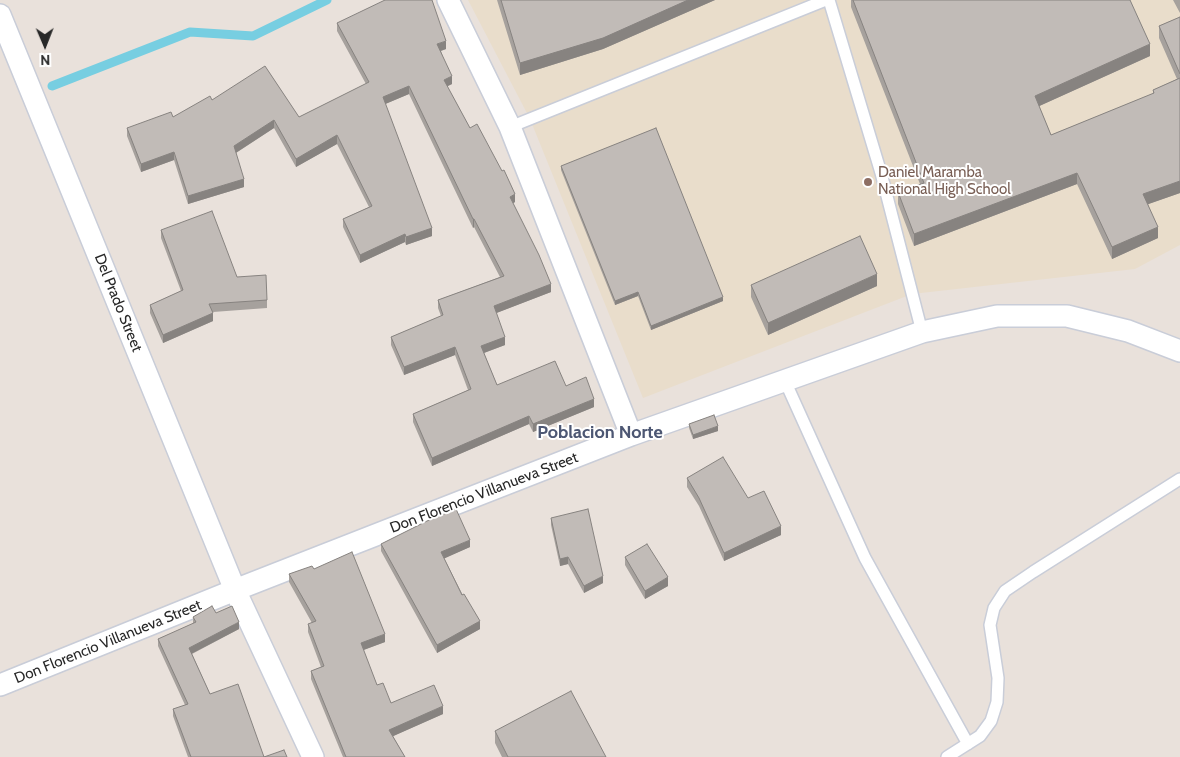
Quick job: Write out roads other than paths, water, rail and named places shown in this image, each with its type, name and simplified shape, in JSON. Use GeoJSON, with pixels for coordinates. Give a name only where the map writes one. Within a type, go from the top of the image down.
{"type":"FeatureCollection","features":[{"type":"Feature","properties":{"kind":"street"},"geometry":{"type":"LineString","coordinates":[[448,0],[510,127],[631,435]]}},
{"type":"Feature","properties":{"kind":"street","name":"Del Prado Street"},"geometry":{"type":"LineString","coordinates":[[0,15],[235,590],[312,757]]}},
{"type":"Feature","properties":{"kind":"street","name":"Don Florencio Villanueva Street"},"geometry":{"type":"LineString","coordinates":[[0,685],[235,590],[631,435],[922,332],[997,316],[1067,316],[1128,331],[1180,351]]}},
{"type":"Feature","properties":{"kind":"lane"},"geometry":{"type":"LineString","coordinates":[[510,127],[827,0],[881,173],[922,332]]}},
{"type":"Feature","properties":{"kind":"lane"},"geometry":{"type":"LineString","coordinates":[[784,381],[864,558],[968,744]]}},
{"type":"Feature","properties":{"kind":"lane"},"geometry":{"type":"LineString","coordinates":[[947,757],[980,736],[991,721],[997,702],[998,678],[990,625],[994,608],[1005,591],[1180,479]]}},
{"type":"Feature","properties":{"kind":"waterway"},"geometry":{"type":"LineString","coordinates":[[52,86],[190,32],[253,36],[327,0]]}},
{"type":"Feature","properties":{"kind":"place","name":"Daniel Maramba National High School"},"geometry":{"type":"Point","coordinates":[868,182]}},
{"type":"Feature","properties":{"kind":"district","name":"Poblacion Norte"},"geometry":{"type":"Point","coordinates":[600,433]}}]}
